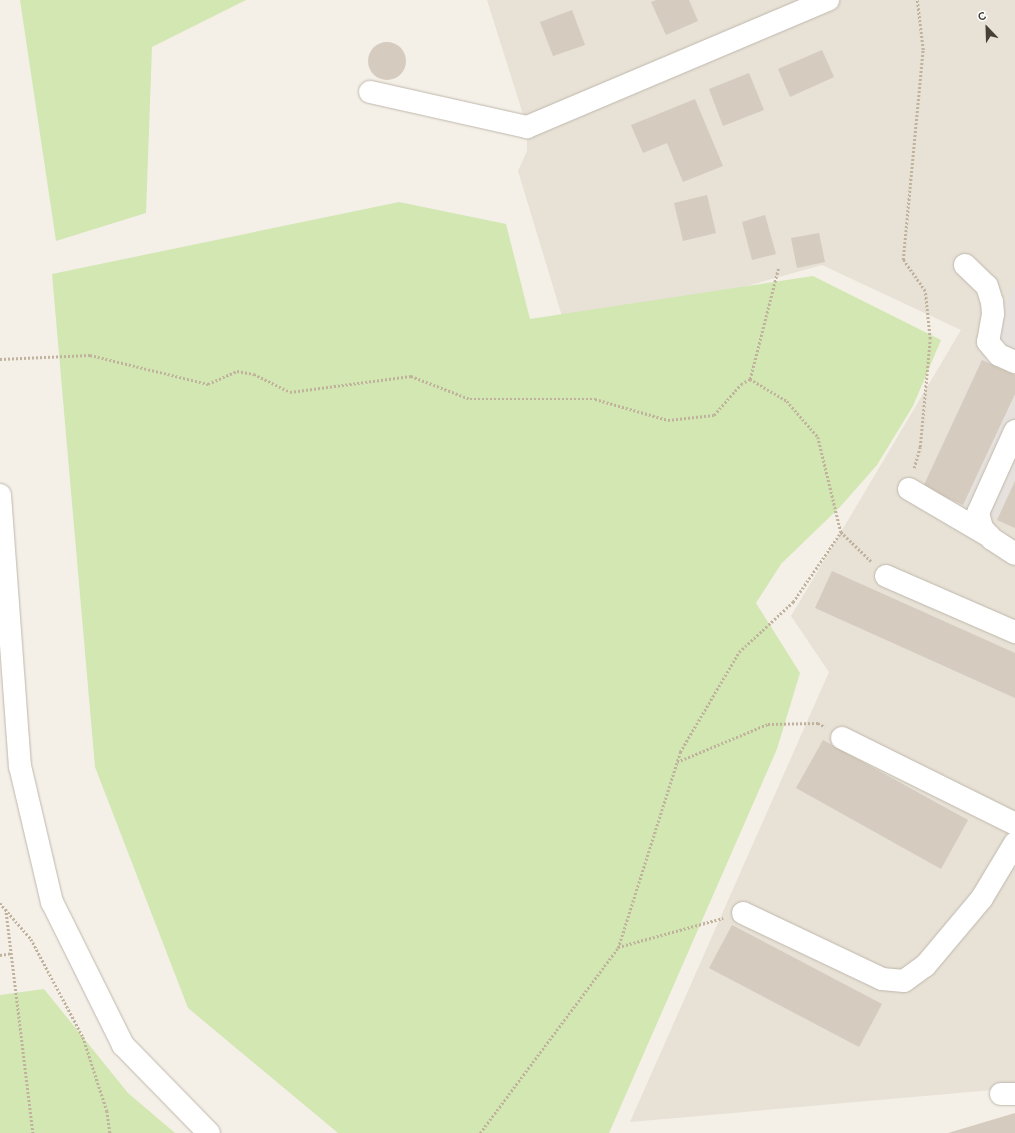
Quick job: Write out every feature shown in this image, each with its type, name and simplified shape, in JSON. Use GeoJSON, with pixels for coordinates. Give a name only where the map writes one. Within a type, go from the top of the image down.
{"type":"FeatureCollection","features":[{"type":"Feature","properties":{"kind":"street"},"geometry":{"type":"LineString","coordinates":[[370,92],[527,127],[828,0]]}},
{"type":"Feature","properties":{"kind":"street"},"geometry":{"type":"LineString","coordinates":[[965,265],[987,286],[992,302],[994,314],[988,342],[996,352],[1015,362]]}},
{"type":"Feature","properties":{"kind":"street"},"geometry":{"type":"LineString","coordinates":[[989,536],[982,528],[978,513],[1015,431]]}},
{"type":"Feature","properties":{"kind":"street"},"geometry":{"type":"LineString","coordinates":[[909,490],[989,536],[1015,554]]}},
{"type":"Feature","properties":{"kind":"street"},"geometry":{"type":"LineString","coordinates":[[0,496],[20,766],[52,902],[123,1045],[209,1133]]}},
{"type":"Feature","properties":{"kind":"street"},"geometry":{"type":"LineString","coordinates":[[886,576],[1015,632]]}},
{"type":"Feature","properties":{"kind":"street"},"geometry":{"type":"LineString","coordinates":[[842,738],[1015,824]]}},
{"type":"Feature","properties":{"kind":"street"},"geometry":{"type":"LineString","coordinates":[[743,913],[882,979],[904,981],[926,966],[982,898],[1015,843]]}},
{"type":"Feature","properties":{"kind":"path"},"geometry":{"type":"LineString","coordinates":[[909,490],[920,447],[930,339],[925,291],[903,260],[923,50],[916,0]]}},
{"type":"Feature","properties":{"kind":"path"},"geometry":{"type":"LineString","coordinates":[[0,359],[90,355],[208,384],[237,371],[254,374],[290,392],[411,376],[470,399],[595,399],[668,420],[714,415],[741,384],[750,379],[778,269]]}},
{"type":"Feature","properties":{"kind":"path"},"geometry":{"type":"LineString","coordinates":[[750,379],[787,400],[818,437],[841,532],[886,576]]}},
{"type":"Feature","properties":{"kind":"path"},"geometry":{"type":"LineString","coordinates":[[480,1133],[561,1027],[618,948],[677,762],[739,652],[793,602],[841,532]]}},
{"type":"Feature","properties":{"kind":"path"},"geometry":{"type":"LineString","coordinates":[[677,762],[768,724],[818,723],[842,738]]}},
{"type":"Feature","properties":{"kind":"path"},"geometry":{"type":"LineString","coordinates":[[0,903],[31,939],[83,1037],[107,1111],[110,1133]]}},
{"type":"Feature","properties":{"kind":"path"},"geometry":{"type":"LineString","coordinates":[[5,908],[12,953],[33,1133]]}},
{"type":"Feature","properties":{"kind":"path"},"geometry":{"type":"LineString","coordinates":[[618,948],[743,913]]}},
{"type":"Feature","properties":{"kind":"path"},"geometry":{"type":"LineString","coordinates":[[0,955],[12,953]]}},
{"type":"Feature","properties":{"kind":"path"},"geometry":{"type":"LineString","coordinates":[[29,1133],[32,1129]]}},
{"type":"Feature","properties":{"kind":"shaded area"},"geometry":{"type":"Polygon","coordinates":[[[487,0],[1015,0],[1015,1088],[630,1122],[829,672],[791,616],[961,330],[822,265],[568,336],[518,171],[527,151],[527,127],[487,0]]]}},
{"type":"Feature","properties":{"kind":"shaded area"},"geometry":{"type":"Polygon","coordinates":[[[1015,284],[1015,528],[923,487],[1015,284]]]}},
{"type":"Feature","properties":{"kind":"green space"},"geometry":{"type":"Polygon","coordinates":[[[20,0],[246,0],[152,47],[146,213],[56,241],[20,0]]]}},
{"type":"Feature","properties":{"kind":"green space"},"geometry":{"type":"Polygon","coordinates":[[[399,202],[506,224],[530,319],[813,276],[941,340],[913,406],[877,465],[840,507],[781,564],[756,603],[800,673],[777,749],[609,1133],[338,1133],[188,1008],[95,767],[52,274],[399,202]]]}},
{"type":"Feature","properties":{"kind":"green space"},"geometry":{"type":"Polygon","coordinates":[[[44,989],[128,1093],[175,1133],[0,1133],[0,995],[44,989]]]}},
{"type":"Feature","properties":{"kind":"building"},"geometry":{"type":"Polygon","coordinates":[[[656,0],[689,0],[698,21],[666,35],[651,2],[656,0]]]}},
{"type":"Feature","properties":{"kind":"building"},"geometry":{"type":"Polygon","coordinates":[[[572,10],[585,45],[553,56],[540,22],[572,10]]]}},
{"type":"Feature","properties":{"kind":"building"},"geometry":{"type":"Polygon","coordinates":[[[383,42],[391,42],[403,51],[406,61],[403,71],[397,77],[391,80],[383,80],[371,71],[368,65],[368,57],[377,45],[383,42]]]}},
{"type":"Feature","properties":{"kind":"building"},"geometry":{"type":"Polygon","coordinates":[[[822,50],[834,77],[790,97],[778,69],[822,50]]]}},
{"type":"Feature","properties":{"kind":"building"},"geometry":{"type":"Polygon","coordinates":[[[749,73],[764,110],[723,126],[709,89],[749,73]]]}},
{"type":"Feature","properties":{"kind":"building"},"geometry":{"type":"Polygon","coordinates":[[[695,99],[723,166],[683,182],[667,143],[643,153],[631,125],[695,99]]]}},
{"type":"Feature","properties":{"kind":"building"},"geometry":{"type":"Polygon","coordinates":[[[707,195],[716,233],[683,241],[674,203],[707,195]]]}},
{"type":"Feature","properties":{"kind":"building"},"geometry":{"type":"Polygon","coordinates":[[[765,215],[776,254],[752,260],[742,222],[765,215]]]}},
{"type":"Feature","properties":{"kind":"building"},"geometry":{"type":"Polygon","coordinates":[[[819,233],[825,262],[797,268],[791,238],[819,233]]]}},
{"type":"Feature","properties":{"kind":"building"},"geometry":{"type":"Polygon","coordinates":[[[982,360],[1015,375],[1015,394],[963,505],[923,487],[982,360]]]}},
{"type":"Feature","properties":{"kind":"building"},"geometry":{"type":"Polygon","coordinates":[[[1015,481],[1015,528],[997,520],[1015,481]]]}},
{"type":"Feature","properties":{"kind":"building"},"geometry":{"type":"Polygon","coordinates":[[[832,571],[1015,653],[1015,698],[815,608],[832,571]]]}},
{"type":"Feature","properties":{"kind":"building"},"geometry":{"type":"Polygon","coordinates":[[[823,740],[968,820],[941,869],[796,788],[823,740]]]}},
{"type":"Feature","properties":{"kind":"building"},"geometry":{"type":"Polygon","coordinates":[[[732,925],[882,1004],[859,1047],[709,968],[732,925]]]}},
{"type":"Feature","properties":{"kind":"building"},"geometry":{"type":"Polygon","coordinates":[[[1015,1113],[1015,1133],[948,1133],[1015,1113]]]}}]}
